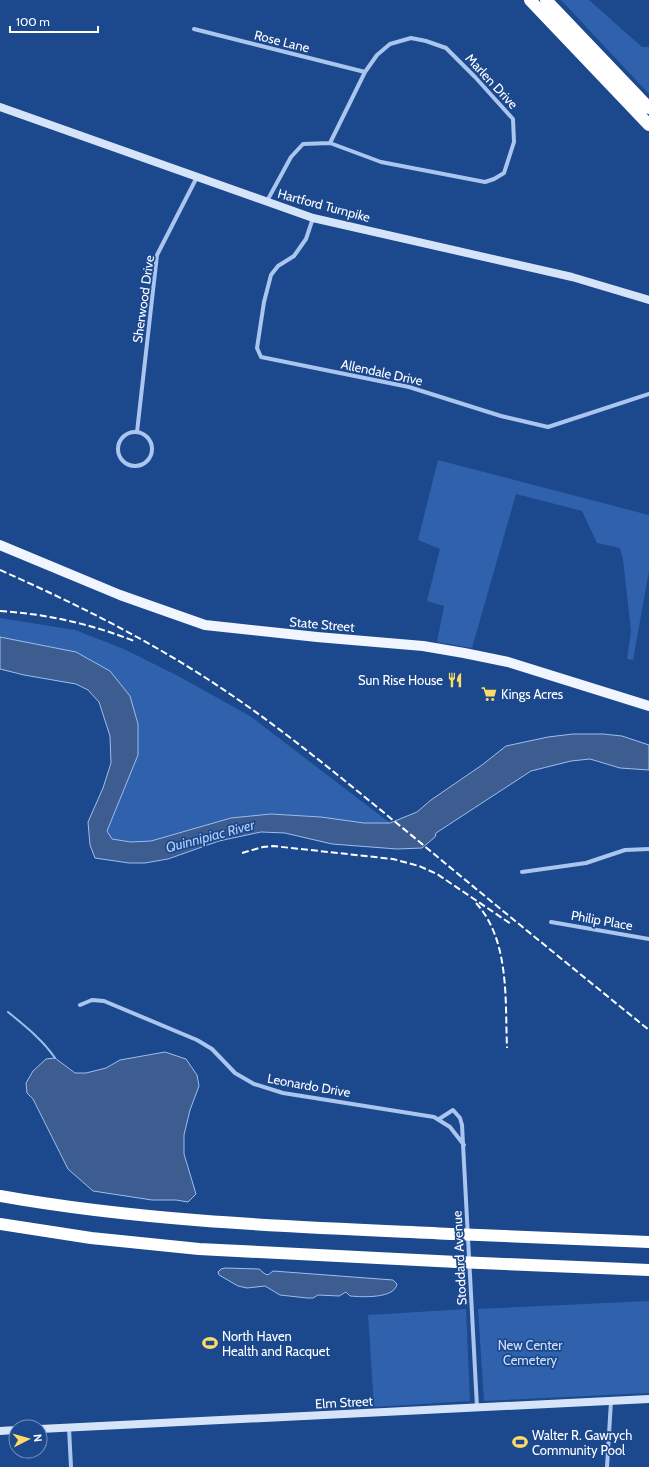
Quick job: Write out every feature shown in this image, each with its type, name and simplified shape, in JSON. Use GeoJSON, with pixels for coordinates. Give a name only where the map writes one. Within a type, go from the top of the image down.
{"type":"FeatureCollection","features":[{"type":"Feature","properties":{"kind":"highway"},"geometry":{"type":"LineString","coordinates":[[530,0],[649,126]]}},
{"type":"Feature","properties":{"kind":"highway"},"geometry":{"type":"LineString","coordinates":[[546,0],[649,108]]}},
{"type":"Feature","properties":{"kind":"highway"},"geometry":{"type":"LineString","coordinates":[[0,1196],[78,1209],[241,1224],[649,1242]]}},
{"type":"Feature","properties":{"kind":"highway"},"geometry":{"type":"LineString","coordinates":[[3,1226],[91,1238],[199,1249],[649,1270]]}},
{"type":"Feature","properties":{"kind":"main road","name":"Hartford Turnpike"},"geometry":{"type":"LineString","coordinates":[[0,107],[314,218],[572,278],[649,300]]}},
{"type":"Feature","properties":{"kind":"main road","name":"State Street"},"geometry":{"type":"LineString","coordinates":[[0,545],[12,548],[120,595],[205,625],[317,637],[423,646],[464,653],[508,662],[649,706]]}},
{"type":"Feature","properties":{"kind":"main road","name":"Elm Street"},"geometry":{"type":"LineString","coordinates":[[48,1428],[649,1399]]}},
{"type":"Feature","properties":{"kind":"street","name":"Rose Lane"},"geometry":{"type":"LineString","coordinates":[[194,29],[365,72]]}},
{"type":"Feature","properties":{"kind":"street","name":"Marlen Drive"},"geometry":{"type":"LineString","coordinates":[[266,202],[291,157],[303,144],[330,143],[381,162],[485,182],[494,179],[504,172],[514,142],[513,119],[446,48],[411,38],[390,44],[377,55],[365,72],[330,143]]}},
{"type":"Feature","properties":{"kind":"street","name":"Sherwood Drive"},"geometry":{"type":"LineString","coordinates":[[137,432],[157,255],[197,177]]}},
{"type":"Feature","properties":{"kind":"street","name":"Allendale Drive"},"geometry":{"type":"LineString","coordinates":[[314,218],[306,239],[294,256],[278,266],[271,276],[265,294],[257,348],[261,357],[409,387],[501,416],[548,427],[649,394]]}},
{"type":"Feature","properties":{"kind":"street"},"geometry":{"type":"LineString","coordinates":[[131,432],[137,432],[142,433],[150,440],[152,451],[151,456],[143,464],[133,466],[122,461],[118,450],[121,438],[131,432]]}},
{"type":"Feature","properties":{"kind":"street"},"geometry":{"type":"LineString","coordinates":[[522,872],[586,863],[625,850],[649,849]]}},
{"type":"Feature","properties":{"kind":"street","name":"Philip Place"},"geometry":{"type":"LineString","coordinates":[[551,922],[649,939]]}},
{"type":"Feature","properties":{"kind":"street","name":"Leonardo Drive"},"geometry":{"type":"LineString","coordinates":[[80,1005],[92,1000],[104,1001],[197,1040],[212,1049],[235,1072],[254,1084],[283,1093],[427,1115],[439,1119],[450,1127],[464,1145]]}},
{"type":"Feature","properties":{"kind":"street","name":"Stoddard Avenue"},"geometry":{"type":"LineString","coordinates":[[439,1119],[453,1110],[462,1124],[477,1408]]}},
{"type":"Feature","properties":{"kind":"street"},"geometry":{"type":"LineString","coordinates":[[607,1467],[611,1401]]}},
{"type":"Feature","properties":{"kind":"street"},"geometry":{"type":"LineString","coordinates":[[70,1427],[72,1467]]}},
{"type":"Feature","properties":{"kind":"green space"},"geometry":{"type":"Polygon","coordinates":[[[561,0],[589,0],[642,47],[649,47],[649,94],[561,0]]]}},
{"type":"Feature","properties":{"kind":"green space"},"geometry":{"type":"Polygon","coordinates":[[[438,460],[649,515],[649,571],[633,660],[627,659],[631,631],[623,559],[620,548],[597,543],[582,511],[516,494],[472,648],[437,642],[444,606],[427,601],[440,549],[418,540],[438,460]]]}},
{"type":"Feature","properties":{"kind":"green space"},"geometry":{"type":"Polygon","coordinates":[[[0,618],[75,630],[124,649],[180,677],[250,716],[390,823],[364,823],[321,817],[271,814],[231,818],[151,841],[131,842],[112,839],[107,831],[138,755],[76,652],[0,637],[0,618]]]}},
{"type":"Feature","properties":{"kind":"green space","name":"New Center Cemetery"},"geometry":{"type":"Polygon","coordinates":[[[649,1301],[649,1393],[484,1401],[478,1309],[649,1301]]]}},
{"type":"Feature","properties":{"kind":"green space","name":"New Center Cemetery"},"geometry":{"type":"Polygon","coordinates":[[[466,1309],[470,1401],[374,1407],[368,1315],[466,1309]]]}},
{"type":"Feature","properties":{"kind":"water","name":"Quinnipiac River"},"geometry":{"type":"Polygon","coordinates":[[[0,637],[76,652],[110,671],[130,696],[138,724],[138,755],[107,831],[112,839],[131,842],[151,841],[231,818],[271,814],[321,817],[364,823],[390,823],[417,812],[431,800],[482,765],[506,746],[548,737],[573,734],[603,734],[622,736],[649,745],[649,770],[620,768],[590,759],[571,761],[531,771],[436,833],[435,837],[422,848],[397,849],[332,844],[285,833],[261,832],[219,841],[168,859],[145,863],[129,863],[95,858],[90,845],[88,822],[103,788],[111,763],[110,736],[99,702],[88,690],[76,684],[24,675],[0,669],[0,637]]]}},
{"type":"Feature","properties":{"kind":"water"},"geometry":{"type":"Polygon","coordinates":[[[165,1052],[186,1059],[197,1075],[199,1086],[190,1110],[184,1135],[184,1154],[196,1194],[188,1202],[176,1200],[152,1200],[93,1191],[68,1169],[33,1099],[27,1093],[26,1083],[33,1071],[46,1059],[55,1058],[75,1073],[86,1073],[106,1068],[120,1060],[165,1052]]]}},
{"type":"Feature","properties":{"kind":"water"},"geometry":{"type":"Polygon","coordinates":[[[225,1268],[259,1269],[268,1275],[273,1271],[393,1280],[397,1284],[395,1289],[384,1295],[362,1297],[350,1296],[346,1292],[339,1296],[318,1295],[313,1298],[307,1298],[280,1295],[265,1286],[247,1288],[238,1286],[219,1275],[218,1272],[225,1268]]]}},
{"type":"Feature","properties":{"kind":"waterway"},"geometry":{"type":"LineString","coordinates":[[8,1012],[39,1039],[55,1058]]}},
{"type":"Feature","properties":{"kind":"railway"},"geometry":{"type":"LineString","coordinates":[[0,570],[54,595],[159,649],[209,680],[261,716],[337,774],[649,1030]]}},
{"type":"Feature","properties":{"kind":"railway"},"geometry":{"type":"LineString","coordinates":[[0,611],[52,617],[85,625],[134,641]]}},
{"type":"Feature","properties":{"kind":"railway"},"geometry":{"type":"LineString","coordinates":[[242,853],[263,847],[273,846],[393,859],[419,866],[437,874],[511,924]]}},
{"type":"Feature","properties":{"kind":"railway"},"geometry":{"type":"LineString","coordinates":[[476,903],[487,918],[495,935],[500,953],[504,972],[507,1048]]}},
{"type":"Feature","properties":{"kind":"place","name":"Sun Rise House"},"geometry":{"type":"Point","coordinates":[455,680]}},
{"type":"Feature","properties":{"kind":"place","name":"Kings Acres"},"geometry":{"type":"Point","coordinates":[489,694]}},
{"type":"Feature","properties":{"kind":"place","name":"North Haven Health and Racquet"},"geometry":{"type":"Point","coordinates":[210,1343]}},
{"type":"Feature","properties":{"kind":"place","name":"Walter R. Gawrych Community Pool"},"geometry":{"type":"Point","coordinates":[520,1442]}}]}
